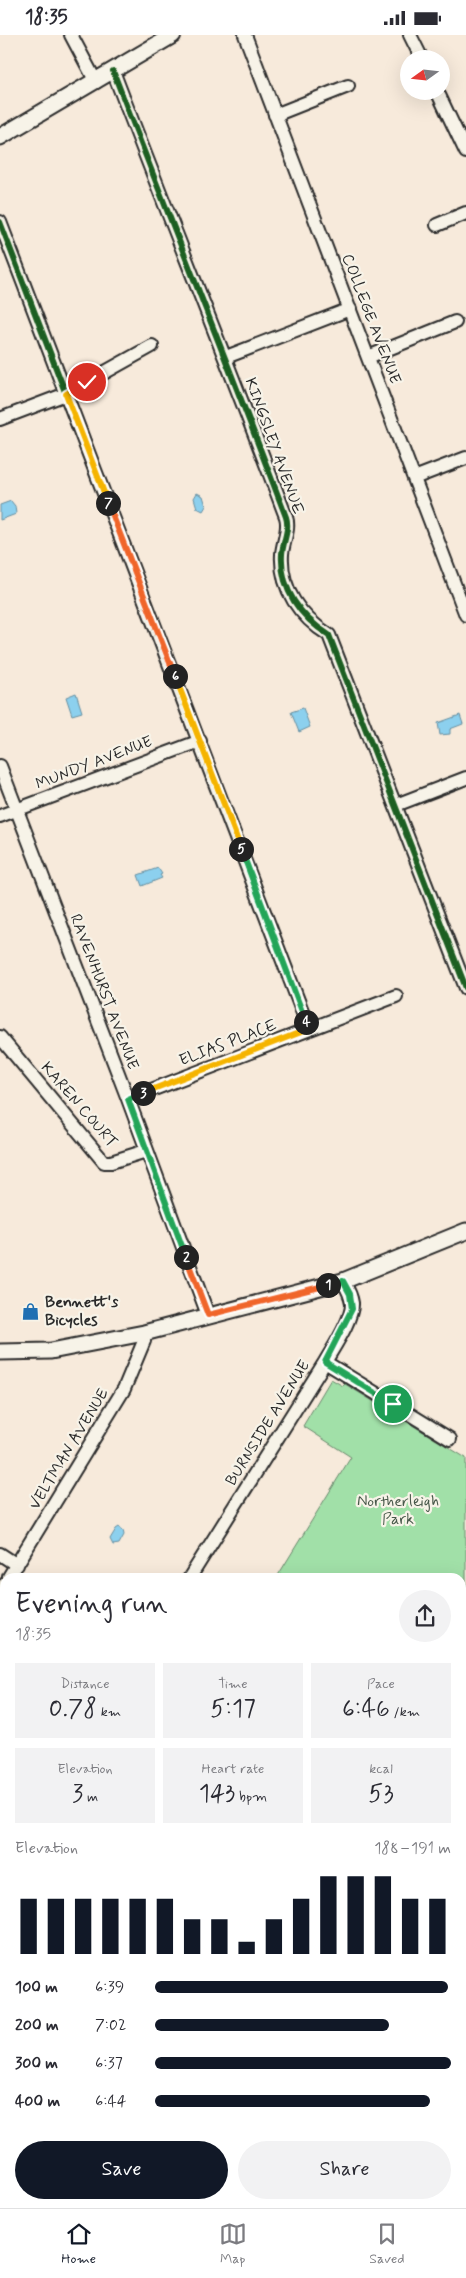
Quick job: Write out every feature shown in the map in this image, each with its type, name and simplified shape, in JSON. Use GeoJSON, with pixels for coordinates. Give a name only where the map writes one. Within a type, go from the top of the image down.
{"type":"FeatureCollection","features":[{"type":"Feature","properties":{"kind":"street"},"geometry":{"type":"LineString","coordinates":[[71,35],[96,82]]}},
{"type":"Feature","properties":{"kind":"street"},"geometry":{"type":"LineString","coordinates":[[0,137],[173,35]]}},
{"type":"Feature","properties":{"kind":"street","name":"COLLEGE AVENUE"},"geometry":{"type":"LineString","coordinates":[[245,35],[466,615]]}},
{"type":"Feature","properties":{"kind":"street"},"geometry":{"type":"LineString","coordinates":[[410,35],[418,50]]}},
{"type":"Feature","properties":{"kind":"street","name":"KINGSLEY AVENUE"},"geometry":{"type":"LineString","coordinates":[[114,71],[226,357],[289,525],[282,555],[287,589],[302,614],[329,635],[466,988]]}},
{"type":"Feature","properties":{"kind":"street"},"geometry":{"type":"LineString","coordinates":[[275,115],[348,85]]}},
{"type":"Feature","properties":{"kind":"street"},"geometry":{"type":"LineString","coordinates":[[441,100],[466,152]]}},
{"type":"Feature","properties":{"kind":"street"},"geometry":{"type":"LineString","coordinates":[[438,225],[466,213]]}},
{"type":"Feature","properties":{"kind":"street"},"geometry":{"type":"LineString","coordinates":[[0,222],[309,1029]]}},
{"type":"Feature","properties":{"kind":"street"},"geometry":{"type":"LineString","coordinates":[[226,357],[350,309]]}},
{"type":"Feature","properties":{"kind":"street"},"geometry":{"type":"LineString","coordinates":[[368,357],[455,322]]}},
{"type":"Feature","properties":{"kind":"street"},"geometry":{"type":"LineString","coordinates":[[0,419],[66,394],[152,346]]}},
{"type":"Feature","properties":{"kind":"street"},"geometry":{"type":"LineString","coordinates":[[414,478],[466,458]]}},
{"type":"Feature","properties":{"kind":"street","name":"MUNDY AVENUE"},"geometry":{"type":"LineString","coordinates":[[0,816],[200,741]]}},
{"type":"Feature","properties":{"kind":"street","name":"RAVENHURST AVENUE"},"geometry":{"type":"LineString","coordinates":[[0,767],[128,1099],[208,1315]]}},
{"type":"Feature","properties":{"kind":"street"},"geometry":{"type":"LineString","coordinates":[[396,805],[466,778]]}},
{"type":"Feature","properties":{"kind":"street","name":"ELIAS PLACE"},"geometry":{"type":"LineString","coordinates":[[128,1099],[396,996]]}},
{"type":"Feature","properties":{"kind":"street","name":"KAREN COURT"},"geometry":{"type":"LineString","coordinates":[[0,1037],[104,1162],[111,1163],[146,1151]]}},
{"type":"Feature","properties":{"kind":"street"},"geometry":{"type":"LineString","coordinates":[[0,1352],[51,1351],[144,1333],[343,1281],[466,1231]]}},
{"type":"Feature","properties":{"kind":"street","name":"BURNSIDE AVENUE"},"geometry":{"type":"LineString","coordinates":[[193,1573],[325,1362],[352,1309],[350,1294],[343,1281]]}},
{"type":"Feature","properties":{"kind":"street","name":"VELTMAN AVENUE"},"geometry":{"type":"LineString","coordinates":[[12,1573],[124,1389],[144,1341],[144,1333]]}},
{"type":"Feature","properties":{"kind":"street"},"geometry":{"type":"LineString","coordinates":[[325,1362],[450,1439]]}},
{"type":"Feature","properties":{"kind":"street"},"geometry":{"type":"LineString","coordinates":[[0,1554],[17,1565]]}},
{"type":"Feature","properties":{"kind":"green space","name":"Northerleigh Park"},"geometry":{"type":"Polygon","coordinates":[[[331,1379],[343,1386],[345,1384],[466,1458],[466,1573],[279,1573],[351,1457],[303,1426],[331,1379]]]}},
{"type":"Feature","properties":{"kind":"water"},"geometry":{"type":"Polygon","coordinates":[[[197,493],[203,496],[206,506],[203,511],[197,508],[194,498],[197,493]]]}},
{"type":"Feature","properties":{"kind":"water"},"geometry":{"type":"Polygon","coordinates":[[[11,501],[15,506],[16,514],[0,520],[0,505],[11,501]]]}},
{"type":"Feature","properties":{"kind":"water"},"geometry":{"type":"Polygon","coordinates":[[[76,693],[82,712],[72,715],[66,697],[76,693]]]}},
{"type":"Feature","properties":{"kind":"water"},"geometry":{"type":"Polygon","coordinates":[[[303,708],[310,727],[299,732],[291,712],[303,708]]]}},
{"type":"Feature","properties":{"kind":"water"},"geometry":{"type":"Polygon","coordinates":[[[460,715],[463,724],[450,729],[450,734],[440,735],[438,723],[460,715]]]}},
{"type":"Feature","properties":{"kind":"water"},"geometry":{"type":"Polygon","coordinates":[[[158,868],[162,878],[142,886],[138,875],[158,868]]]}},
{"type":"Feature","properties":{"kind":"water"},"geometry":{"type":"Polygon","coordinates":[[[119,1527],[123,1530],[124,1535],[119,1544],[113,1545],[110,1539],[119,1527]]]}},
{"type":"Feature","properties":{"kind":"cycle path"},"geometry":{"type":"LineString","coordinates":[[113,71],[286,517],[287,531],[282,554],[282,567],[288,590],[309,620],[329,635],[466,988]]}},
{"type":"Feature","properties":{"kind":"cycle path"},"geometry":{"type":"LineString","coordinates":[[0,222],[309,1029]]}},
{"type":"Feature","properties":{"kind":"place","name":"Bennett's Bicycles"},"geometry":{"type":"Point","coordinates":[31,1311]}},
{"type":"Feature","properties":{"kind":"route"},"geometry":{"type":"LineString","coordinates":[[87,382],[66,394],[309,1029],[128,1099],[208,1315],[343,1281],[350,1294],[352,1309],[325,1362],[393,1404]]}}]}
